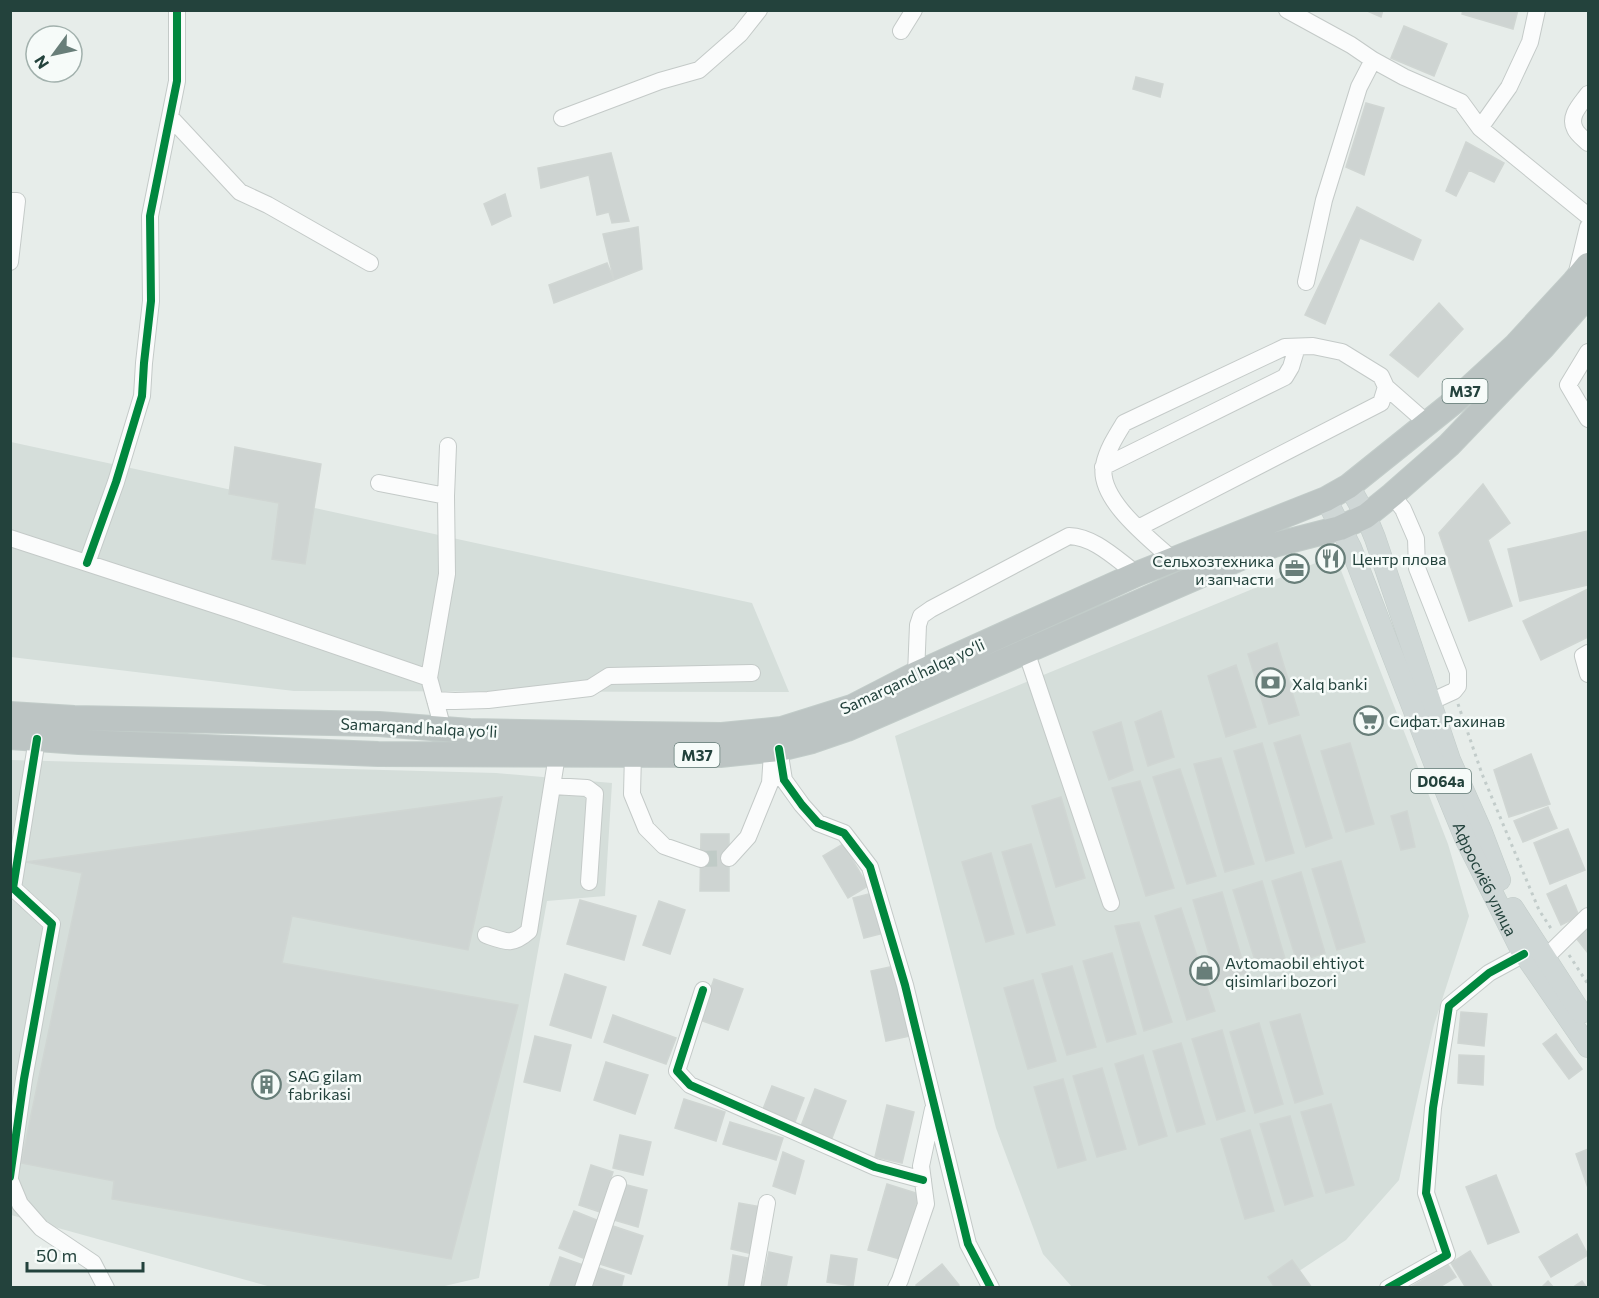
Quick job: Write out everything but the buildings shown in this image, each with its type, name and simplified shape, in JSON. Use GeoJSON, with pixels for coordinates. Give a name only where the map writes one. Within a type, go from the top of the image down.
{"type":"FeatureCollection","features":[{"type":"Feature","properties":{"kind":"highway","name":"Samarqand halqa yoʻli"},"geometry":{"type":"LineString","coordinates":[[10,714],[74,718],[379,724],[470,730],[722,735],[782,729],[852,707],[916,674],[1137,574],[1326,499],[1349,486],[1455,401],[1584,281]]}},
{"type":"Feature","properties":{"kind":"highway","name":"Samarqand halqa yoʻli"},"geometry":{"type":"LineString","coordinates":[[10,737],[79,742],[378,754],[557,755],[720,755],[776,749],[812,741],[847,729],[1255,552],[1340,528],[1365,516],[1449,445],[1543,347],[1584,281]]}},
{"type":"Feature","properties":{"kind":"highway"},"geometry":{"type":"LineString","coordinates":[[469,754],[470,730]]}},
{"type":"Feature","properties":{"kind":"main road","name":"Афросиёб улица"},"geometry":{"type":"LineString","coordinates":[[1349,486],[1375,538],[1450,760],[1481,830],[1506,897],[1588,1023]]}},
{"type":"Feature","properties":{"kind":"main road","name":"Афросиёб улица"},"geometry":{"type":"LineString","coordinates":[[1326,499],[1351,548],[1465,838],[1524,954],[1588,1047]]}},
{"type":"Feature","properties":{"kind":"street"},"geometry":{"type":"LineString","coordinates":[[87,563],[116,482],[142,396],[151,302],[150,216],[177,81],[177,10]]}},
{"type":"Feature","properties":{"kind":"street"},"geometry":{"type":"LineString","coordinates":[[562,118],[660,81],[699,70],[740,33],[759,10]]}},
{"type":"Feature","properties":{"kind":"street"},"geometry":{"type":"LineString","coordinates":[[901,32],[914,10]]}},
{"type":"Feature","properties":{"kind":"street"},"geometry":{"type":"LineString","coordinates":[[1287,10],[1404,77],[1461,102],[1480,128],[1588,216]]}},
{"type":"Feature","properties":{"kind":"street"},"geometry":{"type":"LineString","coordinates":[[1480,128],[1509,87],[1530,42],[1537,10]]}},
{"type":"Feature","properties":{"kind":"street"},"geometry":{"type":"LineString","coordinates":[[1306,282],[1324,200],[1359,87],[1373,60]]}},
{"type":"Feature","properties":{"kind":"street"},"geometry":{"type":"LineString","coordinates":[[1588,94],[1574,114],[1573,122],[1575,130],[1588,143]]}},
{"type":"Feature","properties":{"kind":"street"},"geometry":{"type":"LineString","coordinates":[[171,118],[240,192],[268,205],[370,263]]}},
{"type":"Feature","properties":{"kind":"street"},"geometry":{"type":"LineString","coordinates":[[10,201],[17,201],[10,262]]}},
{"type":"Feature","properties":{"kind":"street"},"geometry":{"type":"LineString","coordinates":[[1584,281],[1588,227]]}},
{"type":"Feature","properties":{"kind":"street"},"geometry":{"type":"LineString","coordinates":[[1173,560],[1126,517],[1106,490],[1103,467],[1110,447],[1124,423],[1285,347],[1313,346],[1342,352],[1381,376],[1386,387],[1427,423]]}},
{"type":"Feature","properties":{"kind":"street"},"geometry":{"type":"LineString","coordinates":[[1103,467],[1285,376],[1291,367],[1297,347]]}},
{"type":"Feature","properties":{"kind":"street"},"geometry":{"type":"LineString","coordinates":[[1588,352],[1568,385],[1588,419]]}},
{"type":"Feature","properties":{"kind":"street"},"geometry":{"type":"LineString","coordinates":[[1138,528],[1381,403],[1386,387]]}},
{"type":"Feature","properties":{"kind":"street"},"geometry":{"type":"LineString","coordinates":[[443,729],[429,678],[447,574],[448,446]]}},
{"type":"Feature","properties":{"kind":"street"},"geometry":{"type":"LineString","coordinates":[[379,483],[446,496]]}},
{"type":"Feature","properties":{"kind":"street"},"geometry":{"type":"LineString","coordinates":[[1392,495],[1404,509],[1416,539],[1417,568],[1458,672],[1458,686],[1454,691],[1430,702]]}},
{"type":"Feature","properties":{"kind":"street"},"geometry":{"type":"LineString","coordinates":[[916,674],[918,625],[921,616],[1069,536],[1080,536],[1091,541],[1137,574]]}},
{"type":"Feature","properties":{"kind":"street"},"geometry":{"type":"LineString","coordinates":[[10,538],[429,678]]}},
{"type":"Feature","properties":{"kind":"street"},"geometry":{"type":"LineString","coordinates":[[1026,651],[1111,903]]}},
{"type":"Feature","properties":{"kind":"street"},"geometry":{"type":"LineString","coordinates":[[1588,653],[1583,656],[1588,674]]}},
{"type":"Feature","properties":{"kind":"street"},"geometry":{"type":"LineString","coordinates":[[435,700],[488,700],[591,688],[609,676],[752,673]]}},
{"type":"Feature","properties":{"kind":"street"},"geometry":{"type":"LineString","coordinates":[[37,739],[13,888],[52,924],[24,1080],[10,1179],[20,1204],[41,1228],[93,1263],[106,1287]]}},
{"type":"Feature","properties":{"kind":"street"},"geometry":{"type":"LineString","coordinates":[[729,858],[748,837],[770,783],[776,749]]}},
{"type":"Feature","properties":{"kind":"street"},"geometry":{"type":"LineString","coordinates":[[776,749],[784,780],[802,805],[818,823],[844,832],[870,867],[905,985],[968,1244],[991,1287]]}},
{"type":"Feature","properties":{"kind":"street"},"geometry":{"type":"LineString","coordinates":[[633,754],[632,794],[646,828],[664,846],[700,859]]}},
{"type":"Feature","properties":{"kind":"street"},"geometry":{"type":"LineString","coordinates":[[486,935],[508,943],[521,939],[529,931],[557,755]]}},
{"type":"Feature","properties":{"kind":"street"},"geometry":{"type":"LineString","coordinates":[[552,786],[587,788],[595,794],[589,882]]}},
{"type":"Feature","properties":{"kind":"street"},"geometry":{"type":"LineString","coordinates":[[1545,958],[1588,915]]}},
{"type":"Feature","properties":{"kind":"street"},"geometry":{"type":"LineString","coordinates":[[1388,1287],[1447,1255],[1426,1193],[1433,1108],[1449,1006],[1489,974],[1524,954]]}},
{"type":"Feature","properties":{"kind":"street"},"geometry":{"type":"LineString","coordinates":[[703,990],[677,1071],[690,1085],[875,1167],[923,1180]]}},
{"type":"Feature","properties":{"kind":"street"},"geometry":{"type":"LineString","coordinates":[[896,1287],[926,1204],[921,1166],[934,1104]]}},
{"type":"Feature","properties":{"kind":"street"},"geometry":{"type":"LineString","coordinates":[[583,1287],[618,1184]]}},
{"type":"Feature","properties":{"kind":"street"},"geometry":{"type":"LineString","coordinates":[[752,1287],[767,1203]]}},
{"type":"Feature","properties":{"kind":"path"},"geometry":{"type":"LineString","coordinates":[[1454,691],[1482,774],[1539,910],[1588,984]]}},
{"type":"Feature","properties":{"kind":"shaded area"},"geometry":{"type":"Polygon","coordinates":[[[11,442],[752,603],[789,692],[294,691],[11,657],[11,442]]]}},
{"type":"Feature","properties":{"kind":"shaded area","name":"Avtomaobil ehtiyot qisimlari bozori"},"geometry":{"type":"Polygon","coordinates":[[[1335,555],[1448,844],[1469,916],[1434,1025],[1399,1180],[1346,1240],[1275,1287],[1072,1287],[1043,1254],[996,1128],[895,736],[1335,555]]]}},
{"type":"Feature","properties":{"kind":"shaded area","name":"SAG gilam fabrikasi"},"geometry":{"type":"Polygon","coordinates":[[[10,760],[496,773],[612,783],[605,896],[547,901],[479,1278],[436,1288],[271,1287],[11,1215],[10,760]]]}},
{"type":"Feature","properties":{"kind":"tunnel"},"geometry":{"type":"LineString","coordinates":[[701,859],[729,858]]}},
{"type":"Feature","properties":{"kind":"cycle path"},"geometry":{"type":"LineString","coordinates":[[87,563],[116,482],[142,396],[151,301],[150,216],[177,81],[177,10]]}},
{"type":"Feature","properties":{"kind":"cycle path"},"geometry":{"type":"LineString","coordinates":[[10,1177],[24,1079],[52,924],[13,888],[37,739]]}},
{"type":"Feature","properties":{"kind":"cycle path"},"geometry":{"type":"LineString","coordinates":[[779,749],[784,780],[802,805],[818,823],[844,833],[870,867],[905,985],[968,1244],[991,1288]]}},
{"type":"Feature","properties":{"kind":"cycle path"},"geometry":{"type":"LineString","coordinates":[[1388,1288],[1447,1255],[1426,1193],[1433,1108],[1449,1006],[1489,973],[1524,954]]}},
{"type":"Feature","properties":{"kind":"cycle path"},"geometry":{"type":"LineString","coordinates":[[703,990],[677,1071],[690,1085],[875,1167],[923,1180]]}},
{"type":"Feature","properties":{"kind":"place","name":"Центр плова"},"geometry":{"type":"Point","coordinates":[1331,558]}},
{"type":"Feature","properties":{"kind":"place","name":"Сельхозтехника и запчасти"},"geometry":{"type":"Point","coordinates":[1295,569]}},
{"type":"Feature","properties":{"kind":"place","name":"Xalq banki"},"geometry":{"type":"Point","coordinates":[1271,683]}},
{"type":"Feature","properties":{"kind":"place","name":"Сифат. Рахинав"},"geometry":{"type":"Point","coordinates":[1368,720]}},
{"type":"Feature","properties":{"kind":"place","name":"Avtomaobil ehtiyot qisimlari bozori"},"geometry":{"type":"Point","coordinates":[1204,971]}},
{"type":"Feature","properties":{"kind":"place","name":"SAG gilam fabrikasi"},"geometry":{"type":"Point","coordinates":[267,1084]}}]}
